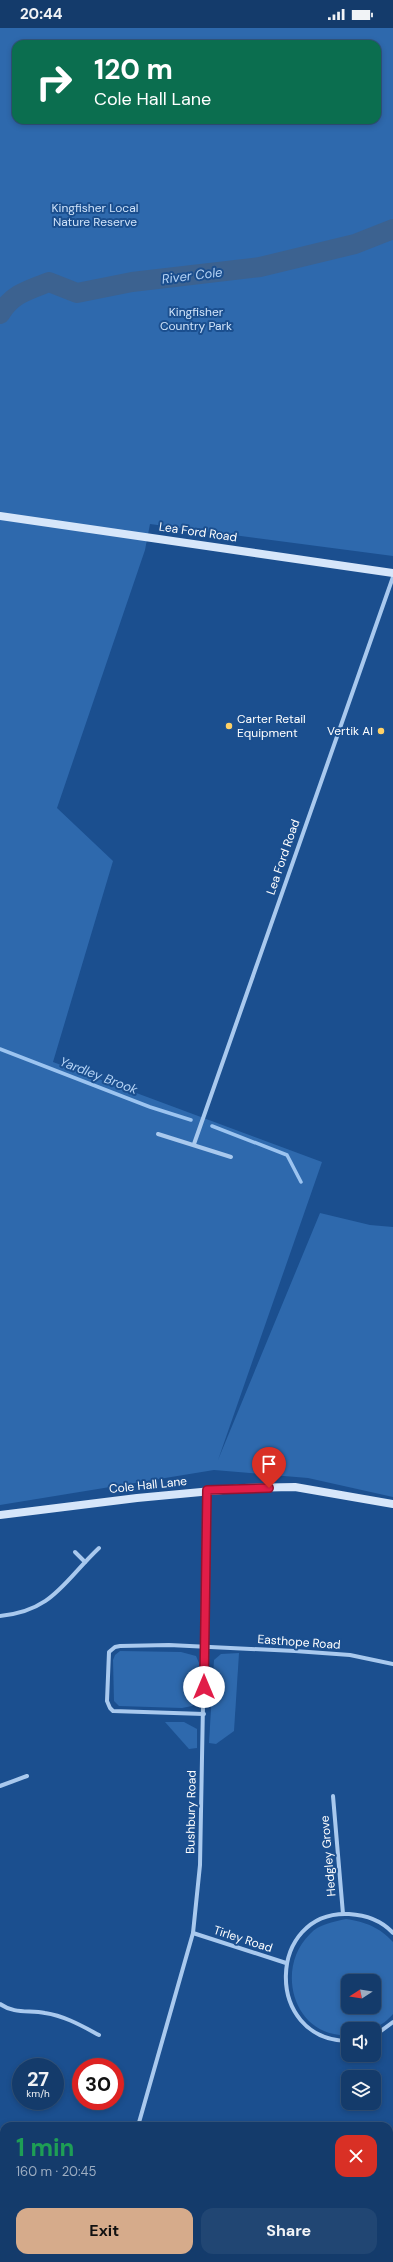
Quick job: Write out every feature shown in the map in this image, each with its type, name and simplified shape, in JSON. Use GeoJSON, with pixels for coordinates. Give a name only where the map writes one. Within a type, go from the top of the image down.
{"type":"FeatureCollection","features":[{"type":"Feature","properties":{"kind":"street","name":"Lea Ford Road"},"geometry":{"type":"LineString","coordinates":[[0,516],[393,573]]}},
{"type":"Feature","properties":{"kind":"street","name":"Lea Ford Road"},"geometry":{"type":"LineString","coordinates":[[194,1144],[393,577]]}},
{"type":"Feature","properties":{"kind":"street"},"geometry":{"type":"LineString","coordinates":[[158,1134],[194,1144],[231,1158]]}},
{"type":"Feature","properties":{"kind":"street","name":"Cole Hall Lane"},"geometry":{"type":"LineString","coordinates":[[0,1515],[207,1490],[295,1487],[393,1504]]}},
{"type":"Feature","properties":{"kind":"street","name":"Bushbury Road"},"geometry":{"type":"LineString","coordinates":[[139,2122],[193,1933],[200,1865],[207,1490]]}},
{"type":"Feature","properties":{"kind":"street"},"geometry":{"type":"LineString","coordinates":[[0,1616],[34,1608],[56,1595],[99,1548]]}},
{"type":"Feature","properties":{"kind":"street"},"geometry":{"type":"LineString","coordinates":[[75,1552],[85,1562]]}},
{"type":"Feature","properties":{"kind":"street","name":"Easthope Road"},"geometry":{"type":"LineString","coordinates":[[204,1714],[120,1712],[110,1708],[108,1701],[108,1657],[112,1648],[115,1646],[155,1645],[204,1646],[350,1655],[393,1664]]}},
{"type":"Feature","properties":{"kind":"street"},"geometry":{"type":"LineString","coordinates":[[0,1786],[27,1776]]}},
{"type":"Feature","properties":{"kind":"street","name":"Hedgley Grove"},"geometry":{"type":"LineString","coordinates":[[333,1796],[343,1914]]}},
{"type":"Feature","properties":{"kind":"street"},"geometry":{"type":"LineString","coordinates":[[341,2041],[322,2036],[307,2026],[295,2013],[287,1996],[284,1979],[286,1963],[291,1948],[304,1931],[327,1917],[343,1914],[360,1915],[376,1920],[393,1933]]}},
{"type":"Feature","properties":{"kind":"street","name":"Tirley Road"},"geometry":{"type":"LineString","coordinates":[[193,1933],[286,1963]]}},
{"type":"Feature","properties":{"kind":"street"},"geometry":{"type":"LineString","coordinates":[[0,2004],[9,2010],[45,2013],[70,2019],[99,2036]]}},
{"type":"Feature","properties":{"kind":"street"},"geometry":{"type":"LineString","coordinates":[[381,2031],[392,2024],[393,2031]]}},
{"type":"Feature","properties":{"kind":"green space","name":"Kingfisher Country Park"},"geometry":{"type":"Polygon","coordinates":[[[0,28],[393,28],[393,556],[150,524],[145,550],[57,808],[113,861],[53,1062],[322,1162],[218,1460],[320,1213],[370,1225],[393,1227],[393,1497],[308,1478],[214,1470],[0,1505],[0,28]]]}},
{"type":"Feature","properties":{"kind":"green space"},"geometry":{"type":"Polygon","coordinates":[[[120,1651],[181,1652],[196,1656],[199,1663],[198,1700],[192,1706],[182,1708],[119,1706],[114,1701],[113,1660],[115,1655],[120,1651]]]}},
{"type":"Feature","properties":{"kind":"green space"},"geometry":{"type":"Polygon","coordinates":[[[239,1653],[234,1731],[216,1744],[209,1743],[214,1660],[221,1654],[239,1653]]]}},
{"type":"Feature","properties":{"kind":"green space"},"geometry":{"type":"Polygon","coordinates":[[[165,1722],[184,1722],[197,1729],[197,1748],[189,1749],[165,1722]]]}},
{"type":"Feature","properties":{"kind":"green space"},"geometry":{"type":"Polygon","coordinates":[[[346,1919],[366,1924],[383,1932],[393,1942],[393,2014],[383,2024],[381,2025],[381,2022],[341,2022],[341,2034],[329,2033],[314,2025],[303,2014],[295,1999],[292,1982],[293,1965],[299,1949],[310,1934],[318,1928],[331,1922],[346,1919]]]}},
{"type":"Feature","properties":{"kind":"waterway","name":"River Cole"},"geometry":{"type":"LineString","coordinates":[[0,314],[15,297],[27,290],[49,282],[77,293],[132,282],[260,267],[355,244],[393,229]]}},
{"type":"Feature","properties":{"kind":"waterway","name":"Yardley Brook"},"geometry":{"type":"LineString","coordinates":[[0,1049],[150,1107],[191,1120]]}},
{"type":"Feature","properties":{"kind":"waterway","name":"Yardley Brook"},"geometry":{"type":"LineString","coordinates":[[212,1126],[287,1155],[301,1182]]}},
{"type":"Feature","properties":{"kind":"place","name":"Carter Retail Equipment"},"geometry":{"type":"Point","coordinates":[229,726]}},
{"type":"Feature","properties":{"kind":"place","name":"Vertik Al"},"geometry":{"type":"Point","coordinates":[381,731]}},
{"type":"Feature","properties":{"kind":"route"},"geometry":{"type":"LineString","coordinates":[[204,1687],[207,1490],[269,1488]]}},
{"type":"Feature","properties":{"kind":"park label","name":"Kingfisher Local Nature Reserve"},"geometry":{"type":"Point","coordinates":[95,215]}}]}
